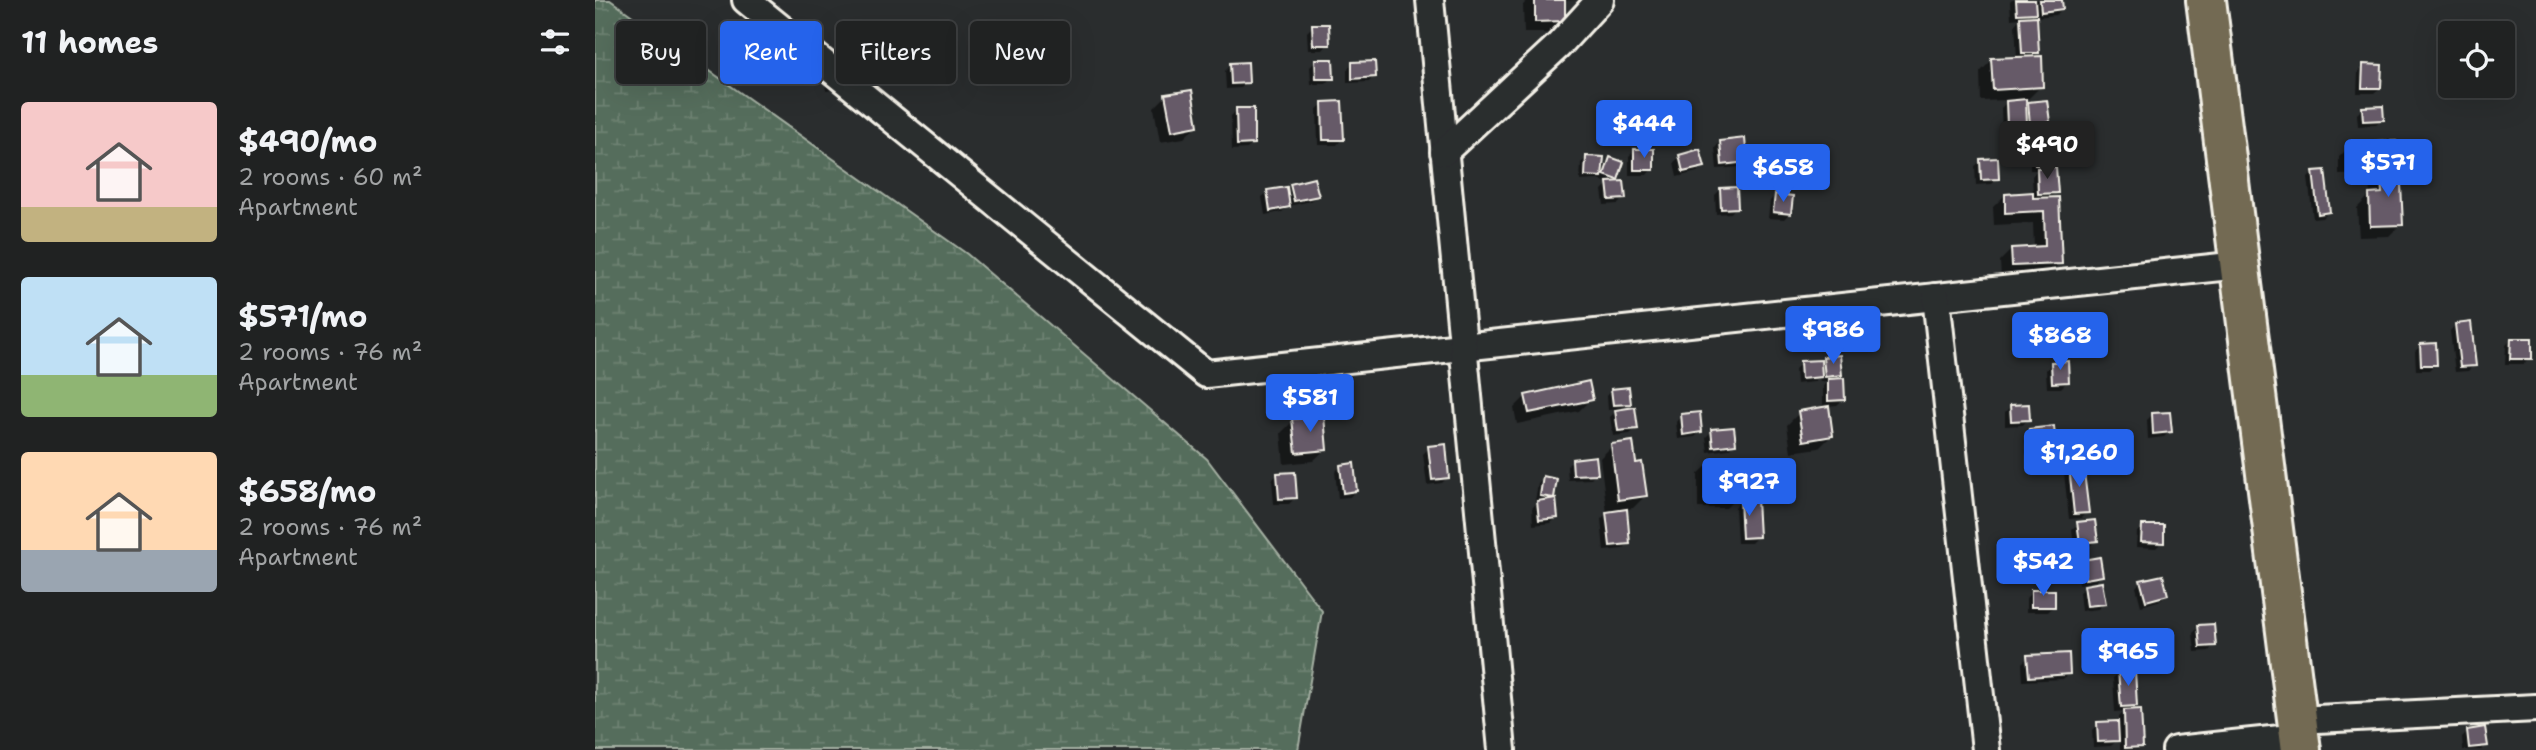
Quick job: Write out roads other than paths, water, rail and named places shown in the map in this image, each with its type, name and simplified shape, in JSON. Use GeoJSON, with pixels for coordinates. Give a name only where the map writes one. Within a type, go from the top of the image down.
{"type":"FeatureCollection","features":[{"type":"Feature","properties":{"kind":"main road"},"geometry":{"type":"LineString","coordinates":[[2206,0],[2299,736]]}},
{"type":"Feature","properties":{"kind":"street"},"geometry":{"type":"LineString","coordinates":[[745,0],[1206,374],[2240,265]]}},
{"type":"Feature","properties":{"kind":"street"},"geometry":{"type":"LineString","coordinates":[[1430,0],[1502,750]]}},
{"type":"Feature","properties":{"kind":"street"},"geometry":{"type":"LineString","coordinates":[[1444,152],[1558,46],[1600,0]]}},
{"type":"Feature","properties":{"kind":"street"},"geometry":{"type":"LineString","coordinates":[[1936,297],[1986,750]]}},
{"type":"Feature","properties":{"kind":"street"},"geometry":{"type":"LineString","coordinates":[[2176,750],[2536,708]]}}]}
